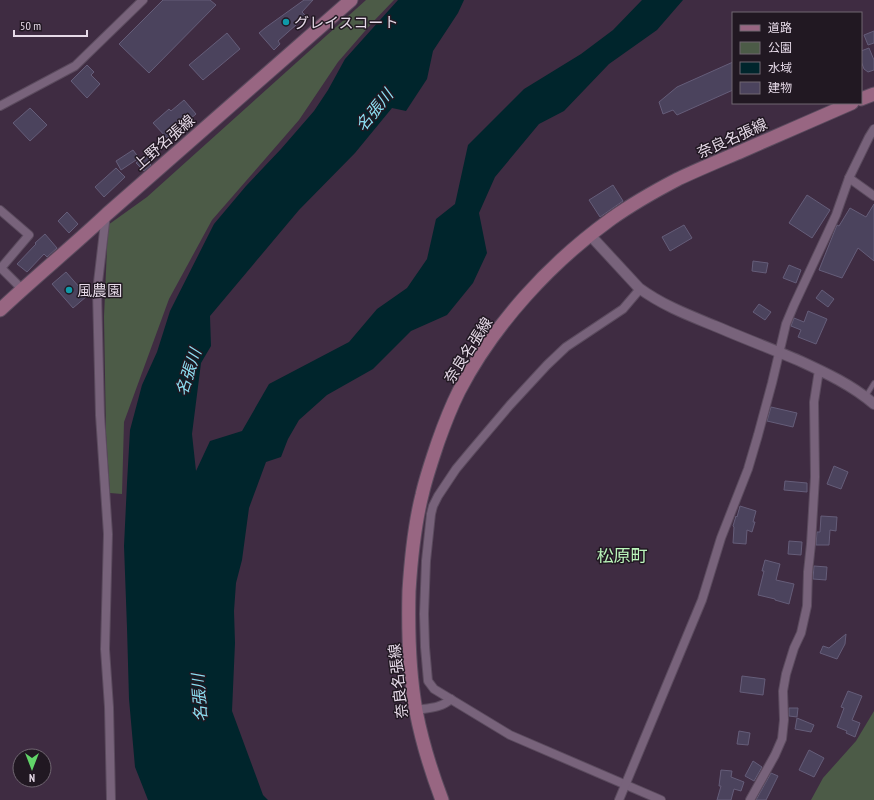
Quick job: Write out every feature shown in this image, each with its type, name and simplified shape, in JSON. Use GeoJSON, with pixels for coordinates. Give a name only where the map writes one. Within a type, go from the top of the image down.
{"type":"FeatureCollection","features":[{"type":"Feature","properties":{"kind":"main road","name":"上野名張線"},"geometry":{"type":"LineString","coordinates":[[0,310],[351,0]]}},
{"type":"Feature","properties":{"kind":"main road"},"geometry":{"type":"LineString","coordinates":[[862,99],[874,94]]}},
{"type":"Feature","properties":{"kind":"main road","name":"奈良名張線"},"geometry":{"type":"LineString","coordinates":[[442,800],[427,755],[416,710],[410,671],[409,611],[412,552],[421,496],[432,460],[442,430],[458,393],[473,366],[488,343],[519,303],[570,252],[612,219],[641,200],[680,178],[850,104]]}},
{"type":"Feature","properties":{"kind":"street"},"geometry":{"type":"LineString","coordinates":[[0,106],[75,66],[143,0]]}},
{"type":"Feature","properties":{"kind":"street"},"geometry":{"type":"LineString","coordinates":[[618,800],[702,600],[721,538],[748,469],[788,318],[836,215],[849,178],[869,137],[874,130]]}},
{"type":"Feature","properties":{"kind":"street"},"geometry":{"type":"LineString","coordinates":[[849,178],[874,196]]}},
{"type":"Feature","properties":{"kind":"street"},"geometry":{"type":"LineString","coordinates":[[0,210],[29,235],[1,268],[22,289]]}},
{"type":"Feature","properties":{"kind":"street"},"geometry":{"type":"LineString","coordinates":[[107,214],[97,291],[100,415],[108,534],[105,649],[109,707],[111,800]]}},
{"type":"Feature","properties":{"kind":"street"},"geometry":{"type":"LineString","coordinates":[[590,235],[640,289],[648,295],[683,313],[779,352],[818,370],[848,385],[866,396],[874,404]]}},
{"type":"Feature","properties":{"kind":"street"},"geometry":{"type":"LineString","coordinates":[[640,289],[623,309],[566,347],[547,365],[471,450],[438,496],[433,506],[426,562],[424,614],[425,647],[428,681],[434,689],[514,738],[661,800]]}},
{"type":"Feature","properties":{"kind":"street"},"geometry":{"type":"LineString","coordinates":[[750,800],[775,755],[782,739],[784,720],[783,691],[786,674],[794,648],[801,633],[807,606],[815,477],[814,402],[818,370]]}},
{"type":"Feature","properties":{"kind":"street"},"geometry":{"type":"LineString","coordinates":[[416,710],[442,706],[447,704],[451,699]]}},
{"type":"Feature","properties":{"kind":"lane"},"geometry":{"type":"LineString","coordinates":[[866,396],[874,384]]}},
{"type":"Feature","properties":{"kind":"green space"},"geometry":{"type":"Polygon","coordinates":[[[366,0],[394,0],[338,62],[299,120],[212,220],[169,299],[124,422],[122,494],[110,493],[106,433],[104,317],[108,225],[147,197],[366,0]]]}},
{"type":"Feature","properties":{"kind":"green space"},"geometry":{"type":"Polygon","coordinates":[[[874,711],[874,800],[811,800],[823,778],[856,741],[874,711]]]}},
{"type":"Feature","properties":{"kind":"water","name":"名張川"},"geometry":{"type":"Polygon","coordinates":[[[398,0],[464,0],[458,13],[433,51],[427,79],[406,111],[392,108],[355,153],[299,210],[210,316],[211,346],[201,363],[192,434],[196,471],[210,441],[242,431],[269,384],[349,342],[377,309],[407,288],[427,259],[436,219],[455,204],[468,145],[524,89],[581,54],[613,30],[642,0],[683,0],[657,30],[609,64],[564,111],[539,124],[495,177],[479,213],[487,253],[473,283],[447,315],[411,331],[373,369],[327,395],[299,420],[288,439],[281,457],[266,462],[249,508],[242,560],[236,583],[232,711],[263,795],[268,800],[148,800],[135,767],[129,699],[124,546],[130,430],[142,385],[157,352],[170,311],[214,224],[246,186],[314,111],[328,90],[345,59],[398,0]]]}},
{"type":"Feature","properties":{"kind":"building"},"geometry":{"type":"Polygon","coordinates":[[[163,0],[210,0],[216,5],[149,73],[119,44],[163,0]]]}},
{"type":"Feature","properties":{"kind":"building","name":"グレイスコート"},"geometry":{"type":"Polygon","coordinates":[[[304,0],[313,0],[302,12],[306,16],[278,41],[280,44],[274,50],[259,33],[304,0]]]}},
{"type":"Feature","properties":{"kind":"building"},"geometry":{"type":"Polygon","coordinates":[[[874,31],[874,43],[868,45],[864,35],[874,31]]]}},
{"type":"Feature","properties":{"kind":"building"},"geometry":{"type":"Polygon","coordinates":[[[227,33],[240,49],[203,80],[189,65],[227,33]]]}},
{"type":"Feature","properties":{"kind":"building"},"geometry":{"type":"Polygon","coordinates":[[[869,48],[874,60],[874,70],[868,72],[864,69],[862,64],[862,51],[869,48]]]}},
{"type":"Feature","properties":{"kind":"building"},"geometry":{"type":"Polygon","coordinates":[[[732,62],[732,90],[677,115],[673,110],[663,114],[659,102],[677,87],[732,62]]]}},
{"type":"Feature","properties":{"kind":"building"},"geometry":{"type":"Polygon","coordinates":[[[87,65],[94,72],[91,75],[100,84],[87,98],[71,81],[87,65]]]}},
{"type":"Feature","properties":{"kind":"building"},"geometry":{"type":"Polygon","coordinates":[[[184,100],[196,114],[167,138],[153,123],[169,109],[171,111],[184,100]]]}},
{"type":"Feature","properties":{"kind":"building"},"geometry":{"type":"Polygon","coordinates":[[[30,108],[47,125],[30,141],[13,123],[30,108]]]}},
{"type":"Feature","properties":{"kind":"building"},"geometry":{"type":"Polygon","coordinates":[[[154,147],[160,153],[149,163],[151,165],[144,171],[136,163],[154,147]]]}},
{"type":"Feature","properties":{"kind":"building"},"geometry":{"type":"Polygon","coordinates":[[[133,150],[139,158],[121,170],[116,161],[133,150]]]}},
{"type":"Feature","properties":{"kind":"building"},"geometry":{"type":"Polygon","coordinates":[[[116,168],[125,177],[104,197],[95,187],[116,168]]]}},
{"type":"Feature","properties":{"kind":"building"},"geometry":{"type":"Polygon","coordinates":[[[613,185],[623,201],[600,217],[589,200],[613,185]]]}},
{"type":"Feature","properties":{"kind":"building"},"geometry":{"type":"Polygon","coordinates":[[[807,195],[830,210],[812,238],[789,223],[807,195]]]}},
{"type":"Feature","properties":{"kind":"building"},"geometry":{"type":"Polygon","coordinates":[[[874,204],[874,261],[858,248],[842,278],[819,270],[837,225],[839,226],[850,208],[866,217],[874,204]]]}},
{"type":"Feature","properties":{"kind":"building"},"geometry":{"type":"Polygon","coordinates":[[[67,212],[78,224],[69,233],[58,221],[67,212]]]}},
{"type":"Feature","properties":{"kind":"building"},"geometry":{"type":"Polygon","coordinates":[[[684,225],[692,238],[670,251],[662,237],[684,225]]]}},
{"type":"Feature","properties":{"kind":"building"},"geometry":{"type":"Polygon","coordinates":[[[45,234],[57,248],[47,257],[44,254],[27,272],[17,264],[45,234]]]}},
{"type":"Feature","properties":{"kind":"building"},"geometry":{"type":"Polygon","coordinates":[[[753,261],[768,263],[766,273],[752,271],[753,261]]]}},
{"type":"Feature","properties":{"kind":"building"},"geometry":{"type":"Polygon","coordinates":[[[789,265],[801,270],[796,283],[783,278],[789,265]]]}},
{"type":"Feature","properties":{"kind":"building","name":"風農園"},"geometry":{"type":"Polygon","coordinates":[[[66,272],[87,296],[73,308],[52,284],[66,272]]]}},
{"type":"Feature","properties":{"kind":"building"},"geometry":{"type":"Polygon","coordinates":[[[822,290],[834,299],[828,307],[816,298],[822,290]]]}},
{"type":"Feature","properties":{"kind":"building"},"geometry":{"type":"Polygon","coordinates":[[[759,304],[771,312],[765,320],[753,312],[759,304]]]}},
{"type":"Feature","properties":{"kind":"building"},"geometry":{"type":"Polygon","coordinates":[[[808,311],[827,319],[816,344],[798,337],[801,330],[791,326],[794,318],[804,322],[808,311]]]}},
{"type":"Feature","properties":{"kind":"building"},"geometry":{"type":"Polygon","coordinates":[[[771,407],[797,413],[793,427],[767,421],[771,407]]]}},
{"type":"Feature","properties":{"kind":"building"},"geometry":{"type":"Polygon","coordinates":[[[834,466],[848,472],[841,489],[827,484],[834,466]]]}},
{"type":"Feature","properties":{"kind":"building"},"geometry":{"type":"Polygon","coordinates":[[[785,481],[807,483],[807,492],[784,490],[785,481]]]}},
{"type":"Feature","properties":{"kind":"building"},"geometry":{"type":"Polygon","coordinates":[[[740,506],[756,511],[752,532],[747,530],[746,544],[733,543],[733,526],[740,506]]]}},
{"type":"Feature","properties":{"kind":"building"},"geometry":{"type":"Polygon","coordinates":[[[821,516],[837,517],[836,531],[830,530],[829,545],[816,545],[817,532],[820,532],[821,516]]]}},
{"type":"Feature","properties":{"kind":"building"},"geometry":{"type":"Polygon","coordinates":[[[789,541],[802,542],[801,555],[788,554],[789,541]]]}},
{"type":"Feature","properties":{"kind":"building"},"geometry":{"type":"Polygon","coordinates":[[[765,560],[780,564],[776,580],[794,584],[789,604],[758,595],[765,560]]]}},
{"type":"Feature","properties":{"kind":"building"},"geometry":{"type":"Polygon","coordinates":[[[814,566],[827,567],[826,580],[813,579],[814,566]]]}},
{"type":"Feature","properties":{"kind":"building"},"geometry":{"type":"Polygon","coordinates":[[[846,634],[845,644],[837,659],[820,653],[823,646],[829,648],[846,634]]]}},
{"type":"Feature","properties":{"kind":"building"},"geometry":{"type":"Polygon","coordinates":[[[742,676],[765,679],[763,695],[740,692],[742,676]]]}},
{"type":"Feature","properties":{"kind":"building"},"geometry":{"type":"Polygon","coordinates":[[[848,691],[862,696],[852,720],[860,723],[855,737],[846,733],[847,731],[837,727],[844,708],[841,707],[848,691]]]}},
{"type":"Feature","properties":{"kind":"building"},"geometry":{"type":"Polygon","coordinates":[[[789,708],[798,708],[797,717],[789,716],[789,708]]]}},
{"type":"Feature","properties":{"kind":"building"},"geometry":{"type":"Polygon","coordinates":[[[797,718],[814,725],[811,732],[795,729],[797,718]]]}},
{"type":"Feature","properties":{"kind":"building"},"geometry":{"type":"Polygon","coordinates":[[[739,731],[750,733],[748,745],[737,744],[739,731]]]}},
{"type":"Feature","properties":{"kind":"building"},"geometry":{"type":"Polygon","coordinates":[[[809,750],[824,758],[814,777],[799,770],[809,750]]]}},
{"type":"Feature","properties":{"kind":"building"},"geometry":{"type":"Polygon","coordinates":[[[753,761],[762,767],[754,781],[745,776],[753,761]]]}},
{"type":"Feature","properties":{"kind":"building"},"geometry":{"type":"Polygon","coordinates":[[[721,770],[732,771],[731,777],[744,782],[741,791],[734,789],[731,800],[717,800],[721,786],[719,786],[721,770]]]}},
{"type":"Feature","properties":{"kind":"building"},"geometry":{"type":"Polygon","coordinates":[[[771,773],[778,776],[766,800],[756,800],[771,773]]]}},
{"type":"Feature","properties":{"kind":"place","name":"グレイスコート"},"geometry":{"type":"Point","coordinates":[286,22]}},
{"type":"Feature","properties":{"kind":"place","name":"風農園"},"geometry":{"type":"Point","coordinates":[69,290]}},
{"type":"Feature","properties":{"kind":"district","name":"松原町"},"geometry":{"type":"Point","coordinates":[622,556]}}]}
